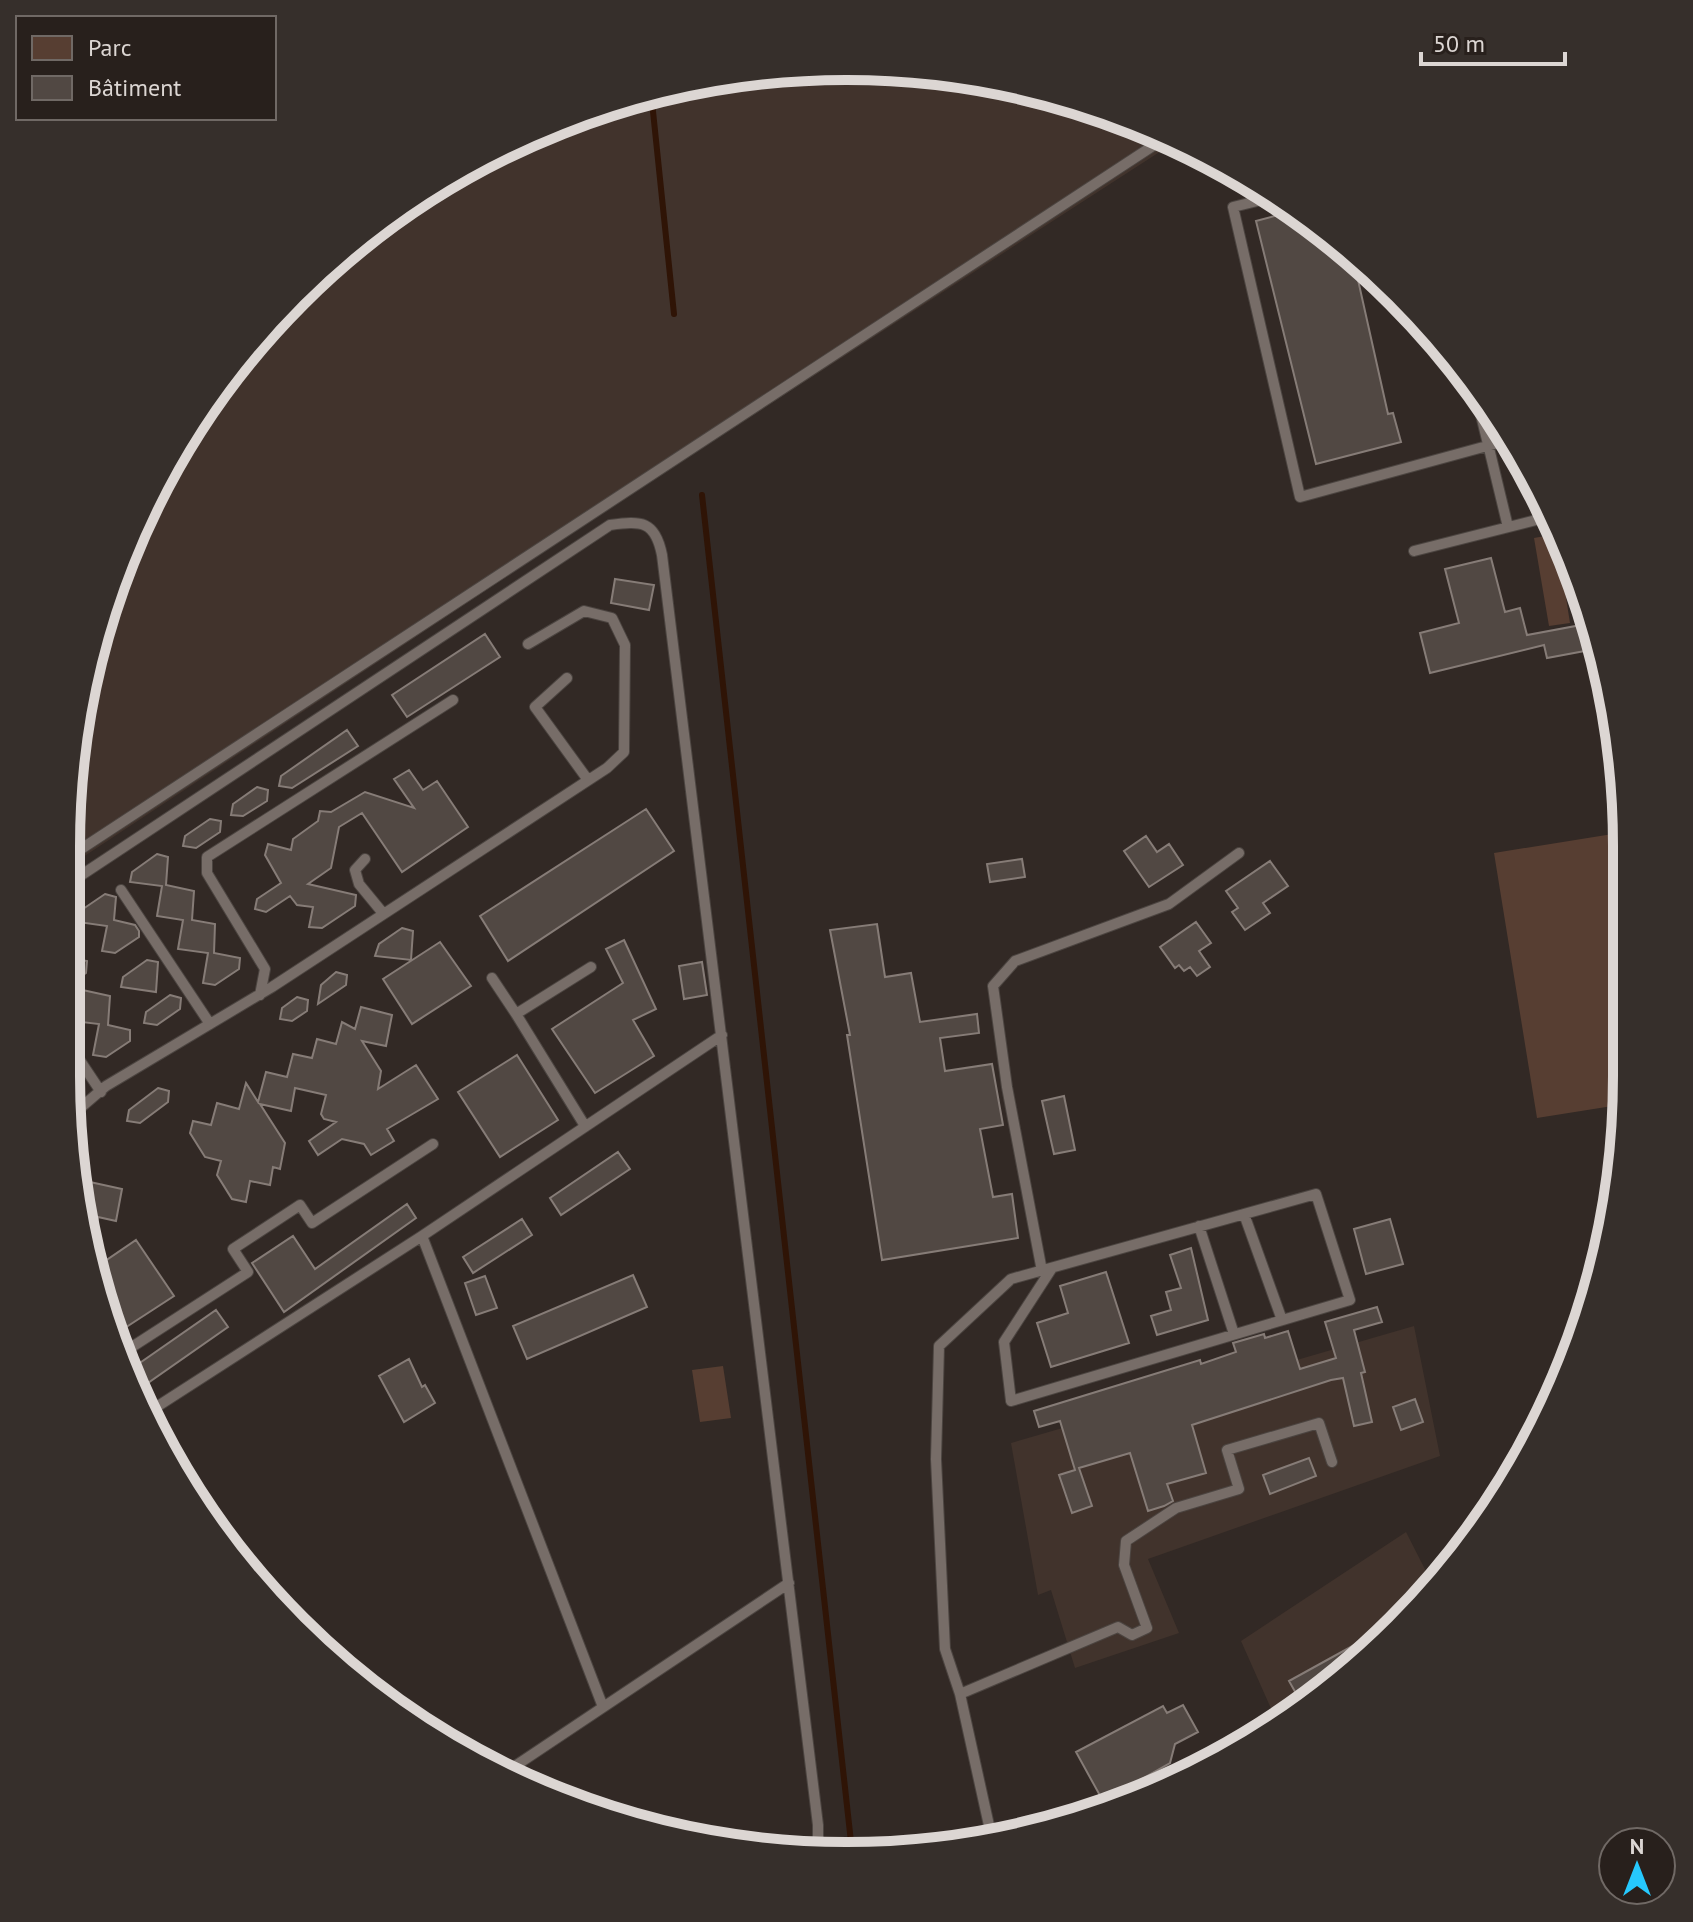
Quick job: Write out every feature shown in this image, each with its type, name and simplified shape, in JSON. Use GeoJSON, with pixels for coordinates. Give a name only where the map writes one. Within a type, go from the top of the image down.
{"type":"FeatureCollection","features":[{"type":"Feature","properties":{"kind":"lane"},"geometry":{"type":"LineString","coordinates":[[80,850],[1155,145]]}},
{"type":"Feature","properties":{"kind":"lane"},"geometry":{"type":"LineString","coordinates":[[1258,201],[1233,207],[1300,497],[1498,443]]}},
{"type":"Feature","properties":{"kind":"lane"},"geometry":{"type":"LineString","coordinates":[[1482,418],[1508,527]]}},
{"type":"Feature","properties":{"kind":"lane"},"geometry":{"type":"LineString","coordinates":[[1414,551],[1540,519]]}},
{"type":"Feature","properties":{"kind":"lane"},"geometry":{"type":"LineString","coordinates":[[80,876],[610,525],[636,522],[652,529],[659,538],[789,1583],[818,1841]]}},
{"type":"Feature","properties":{"kind":"lane"},"geometry":{"type":"LineString","coordinates":[[81,1108],[101,1092],[260,995],[382,912],[588,780],[624,752],[625,645],[612,618],[584,611],[528,644]]}},
{"type":"Feature","properties":{"kind":"lane"},"geometry":{"type":"LineString","coordinates":[[567,678],[535,707],[588,780]]}},
{"type":"Feature","properties":{"kind":"lane"},"geometry":{"type":"LineString","coordinates":[[260,995],[265,969],[207,873],[207,857],[453,700]]}},
{"type":"Feature","properties":{"kind":"lane"},"geometry":{"type":"LineString","coordinates":[[990,1828],[960,1694],[945,1649],[936,1459],[939,1346],[1011,1279],[1047,1269],[1199,1226],[1316,1194],[1350,1300],[1011,1401],[1004,1342],[1047,1269],[1007,1087],[993,986],[1015,961],[1169,904],[1239,853]]}},
{"type":"Feature","properties":{"kind":"lane"},"geometry":{"type":"LineString","coordinates":[[365,859],[355,870],[359,884],[382,912]]}},
{"type":"Feature","properties":{"kind":"lane"},"geometry":{"type":"LineString","coordinates":[[121,890],[210,1024]]}},
{"type":"Feature","properties":{"kind":"lane"},"geometry":{"type":"LineString","coordinates":[[516,1014],[591,967]]}},
{"type":"Feature","properties":{"kind":"lane"},"geometry":{"type":"LineString","coordinates":[[492,978],[585,1126]]}},
{"type":"Feature","properties":{"kind":"lane"},"geometry":{"type":"LineString","coordinates":[[156,1408],[422,1236],[722,1035]]}},
{"type":"Feature","properties":{"kind":"lane"},"geometry":{"type":"LineString","coordinates":[[80,1060],[101,1092]]}},
{"type":"Feature","properties":{"kind":"lane"},"geometry":{"type":"LineString","coordinates":[[130,1348],[248,1272],[233,1249],[300,1205],[312,1223],[433,1144]]}},
{"type":"Feature","properties":{"kind":"lane"},"geometry":{"type":"LineString","coordinates":[[1244,1214],[1282,1320]]}},
{"type":"Feature","properties":{"kind":"lane"},"geometry":{"type":"LineString","coordinates":[[1199,1226],[1234,1334]]}},
{"type":"Feature","properties":{"kind":"lane"},"geometry":{"type":"LineString","coordinates":[[422,1236],[603,1707]]}},
{"type":"Feature","properties":{"kind":"lane"},"geometry":{"type":"LineString","coordinates":[[960,1694],[1118,1627],[1132,1635],[1147,1628],[1124,1565],[1126,1541],[1176,1508],[1239,1489],[1227,1450],[1319,1423],[1332,1462]]}},
{"type":"Feature","properties":{"kind":"lane"},"geometry":{"type":"LineString","coordinates":[[514,1766],[789,1583]]}},
{"type":"Feature","properties":{"kind":"shaded area"},"geometry":{"type":"Polygon","coordinates":[[[796,82],[897,82],[996,95],[1093,121],[1164,149],[668,470],[80,859],[82,796],[95,697],[121,600],[159,507],[209,421],[270,341],[341,270],[421,209],[507,159],[600,121],[697,95],[796,82]]]}},
{"type":"Feature","properties":{"kind":"shaded area"},"geometry":{"type":"Polygon","coordinates":[[[1414,1326],[1440,1456],[1148,1559],[1179,1633],[1075,1668],[1051,1590],[1038,1595],[1011,1443],[1414,1326]]]}},
{"type":"Feature","properties":{"kind":"shaded area"},"geometry":{"type":"Polygon","coordinates":[[[1406,1532],[1428,1575],[1352,1652],[1273,1712],[1241,1641],[1406,1532]]]}},
{"type":"Feature","properties":{"kind":"green space"},"geometry":{"type":"Polygon","coordinates":[[[1547,536],[1555,553],[1562,573],[1570,623],[1549,626],[1534,538],[1547,536]]]}},
{"type":"Feature","properties":{"kind":"green space"},"geometry":{"type":"Polygon","coordinates":[[[1613,834],[1612,1106],[1537,1118],[1494,853],[1613,834]]]}},
{"type":"Feature","properties":{"kind":"green space"},"geometry":{"type":"Polygon","coordinates":[[[723,1366],[731,1418],[700,1422],[692,1370],[723,1366]]]}},
{"type":"Feature","properties":{"kind":"building"},"geometry":{"type":"Polygon","coordinates":[[[1280,215],[1357,275],[1388,414],[1393,413],[1401,442],[1316,464],[1256,221],[1280,215]]]}},
{"type":"Feature","properties":{"kind":"building"},"geometry":{"type":"Polygon","coordinates":[[[1491,558],[1505,612],[1520,608],[1527,635],[1580,625],[1588,650],[1547,658],[1544,645],[1430,673],[1420,633],[1459,623],[1445,569],[1491,558]]]}},
{"type":"Feature","properties":{"kind":"building"},"geometry":{"type":"Polygon","coordinates":[[[615,579],[654,585],[649,610],[611,603],[615,579]]]}},
{"type":"Feature","properties":{"kind":"building"},"geometry":{"type":"Polygon","coordinates":[[[485,634],[500,657],[407,717],[392,695],[485,634]]]}},
{"type":"Feature","properties":{"kind":"building"},"geometry":{"type":"Polygon","coordinates":[[[347,730],[358,746],[292,788],[279,786],[281,776],[347,730]]]}},
{"type":"Feature","properties":{"kind":"building"},"geometry":{"type":"Polygon","coordinates":[[[409,770],[423,790],[437,781],[468,827],[402,872],[362,813],[339,827],[331,868],[308,884],[356,895],[355,906],[322,928],[309,927],[313,907],[297,905],[290,896],[266,912],[255,909],[257,899],[281,883],[265,855],[268,844],[291,850],[293,839],[318,821],[320,811],[331,812],[365,792],[414,808],[394,779],[409,770]]]}},
{"type":"Feature","properties":{"kind":"building"},"geometry":{"type":"Polygon","coordinates":[[[257,787],[268,790],[267,801],[243,816],[231,815],[233,804],[257,787]]]}},
{"type":"Feature","properties":{"kind":"building"},"geometry":{"type":"Polygon","coordinates":[[[646,809],[674,851],[508,961],[480,916],[646,809]]]}},
{"type":"Feature","properties":{"kind":"building"},"geometry":{"type":"Polygon","coordinates":[[[210,819],[221,821],[220,832],[196,848],[183,846],[185,836],[210,819]]]}},
{"type":"Feature","properties":{"kind":"building"},"geometry":{"type":"Polygon","coordinates":[[[1146,836],[1157,852],[1169,844],[1183,865],[1149,887],[1124,851],[1146,836]]]}},
{"type":"Feature","properties":{"kind":"building"},"geometry":{"type":"Polygon","coordinates":[[[157,854],[168,857],[166,885],[194,891],[192,920],[215,924],[214,953],[240,958],[239,969],[215,985],[203,983],[208,953],[178,949],[183,920],[157,916],[162,886],[130,882],[132,872],[157,854]]]}},
{"type":"Feature","properties":{"kind":"building"},"geometry":{"type":"Polygon","coordinates":[[[1022,859],[1025,877],[990,882],[987,864],[1022,859]]]}},
{"type":"Feature","properties":{"kind":"building"},"geometry":{"type":"Polygon","coordinates":[[[1270,861],[1288,886],[1263,903],[1270,913],[1245,930],[1232,912],[1238,908],[1226,891],[1270,861]]]}},
{"type":"Feature","properties":{"kind":"building"},"geometry":{"type":"Polygon","coordinates":[[[105,894],[116,897],[114,920],[135,925],[139,937],[115,953],[102,951],[107,926],[80,922],[80,911],[105,894]]]}},
{"type":"Feature","properties":{"kind":"building"},"geometry":{"type":"Polygon","coordinates":[[[1196,922],[1211,943],[1199,951],[1210,967],[1197,976],[1190,967],[1184,971],[1179,965],[1175,968],[1160,947],[1196,922]]]}},
{"type":"Feature","properties":{"kind":"building"},"geometry":{"type":"Polygon","coordinates":[[[877,924],[885,977],[911,973],[920,1022],[977,1014],[979,1033],[940,1038],[945,1071],[992,1064],[1003,1125],[980,1129],[993,1197],[1012,1194],[1018,1238],[882,1260],[847,1035],[850,1035],[830,930],[877,924]]]}},
{"type":"Feature","properties":{"kind":"building"},"geometry":{"type":"Polygon","coordinates":[[[402,928],[413,931],[411,960],[375,956],[379,944],[402,928]]]}},
{"type":"Feature","properties":{"kind":"building"},"geometry":{"type":"Polygon","coordinates":[[[624,940],[656,1009],[633,1020],[654,1056],[595,1093],[552,1029],[623,983],[606,949],[624,940]]]}},
{"type":"Feature","properties":{"kind":"building"},"geometry":{"type":"Polygon","coordinates":[[[440,942],[471,986],[412,1024],[383,979],[440,942]]]}},
{"type":"Feature","properties":{"kind":"building"},"geometry":{"type":"Polygon","coordinates":[[[80,960],[87,961],[86,973],[80,977],[80,960]]]}},
{"type":"Feature","properties":{"kind":"building"},"geometry":{"type":"Polygon","coordinates":[[[147,960],[158,962],[156,992],[121,987],[123,977],[147,960]]]}},
{"type":"Feature","properties":{"kind":"building"},"geometry":{"type":"Polygon","coordinates":[[[702,962],[707,995],[684,999],[679,966],[702,962]]]}},
{"type":"Feature","properties":{"kind":"building"},"geometry":{"type":"Polygon","coordinates":[[[336,972],[347,975],[346,985],[318,1004],[321,985],[336,972]]]}},
{"type":"Feature","properties":{"kind":"building"},"geometry":{"type":"Polygon","coordinates":[[[80,989],[110,996],[108,1025],[130,1030],[130,1041],[106,1057],[93,1055],[99,1024],[80,1022],[80,989]]]}},
{"type":"Feature","properties":{"kind":"building"},"geometry":{"type":"Polygon","coordinates":[[[170,995],[181,998],[180,1009],[157,1025],[144,1023],[146,1012],[170,995]]]}},
{"type":"Feature","properties":{"kind":"building"},"geometry":{"type":"Polygon","coordinates":[[[297,997],[308,1000],[307,1011],[292,1021],[280,1019],[282,1008],[297,997]]]}},
{"type":"Feature","properties":{"kind":"building"},"geometry":{"type":"Polygon","coordinates":[[[361,1007],[392,1015],[386,1046],[362,1041],[381,1071],[378,1089],[416,1065],[438,1099],[387,1129],[394,1141],[371,1155],[364,1144],[342,1139],[318,1155],[309,1141],[336,1122],[324,1119],[321,1114],[326,1095],[295,1088],[291,1111],[260,1104],[285,1143],[280,1169],[273,1167],[270,1185],[250,1181],[246,1202],[232,1199],[217,1175],[221,1161],[205,1157],[190,1133],[193,1121],[211,1125],[217,1103],[239,1109],[246,1083],[258,1102],[266,1072],[287,1077],[293,1054],[312,1058],[317,1039],[336,1044],[342,1022],[355,1029],[361,1007]]]}},
{"type":"Feature","properties":{"kind":"building"},"geometry":{"type":"Polygon","coordinates":[[[517,1055],[558,1120],[500,1157],[458,1092],[517,1055]]]}},
{"type":"Feature","properties":{"kind":"building"},"geometry":{"type":"Polygon","coordinates":[[[158,1088],[169,1091],[168,1102],[140,1123],[127,1121],[129,1110],[158,1088]]]}},
{"type":"Feature","properties":{"kind":"building"},"geometry":{"type":"Polygon","coordinates":[[[1064,1096],[1075,1150],[1054,1154],[1042,1101],[1064,1096]]]}},
{"type":"Feature","properties":{"kind":"building"},"geometry":{"type":"Polygon","coordinates":[[[618,1152],[630,1169],[561,1215],[550,1198],[618,1152]]]}},
{"type":"Feature","properties":{"kind":"building"},"geometry":{"type":"Polygon","coordinates":[[[90,1182],[122,1189],[116,1221],[98,1217],[96,1229],[90,1182]]]}},
{"type":"Feature","properties":{"kind":"building"},"geometry":{"type":"Polygon","coordinates":[[[407,1204],[416,1218],[284,1312],[252,1263],[293,1236],[315,1269],[407,1204]]]}},
{"type":"Feature","properties":{"kind":"building"},"geometry":{"type":"Polygon","coordinates":[[[522,1219],[532,1235],[473,1273],[463,1257],[522,1219]]]}},
{"type":"Feature","properties":{"kind":"building"},"geometry":{"type":"Polygon","coordinates":[[[1390,1219],[1403,1264],[1366,1274],[1354,1229],[1390,1219]]]}},
{"type":"Feature","properties":{"kind":"building"},"geometry":{"type":"Polygon","coordinates":[[[136,1240],[174,1296],[123,1329],[103,1262],[136,1240]]]}},
{"type":"Feature","properties":{"kind":"building"},"geometry":{"type":"Polygon","coordinates":[[[1191,1248],[1208,1320],[1157,1335],[1151,1316],[1171,1310],[1166,1292],[1181,1288],[1170,1255],[1191,1248]]]}},
{"type":"Feature","properties":{"kind":"building"},"geometry":{"type":"Polygon","coordinates":[[[1106,1272],[1129,1343],[1051,1367],[1037,1323],[1068,1313],[1060,1286],[1106,1272]]]}},
{"type":"Feature","properties":{"kind":"building"},"geometry":{"type":"Polygon","coordinates":[[[633,1275],[647,1307],[527,1359],[513,1326],[633,1275]]]}},
{"type":"Feature","properties":{"kind":"building"},"geometry":{"type":"Polygon","coordinates":[[[485,1276],[497,1308],[476,1315],[465,1283],[485,1276]]]}},
{"type":"Feature","properties":{"kind":"building"},"geometry":{"type":"Polygon","coordinates":[[[1377,1307],[1382,1322],[1354,1330],[1365,1372],[1361,1373],[1372,1422],[1354,1426],[1343,1378],[1331,1380],[1192,1425],[1206,1473],[1167,1484],[1173,1501],[1164,1506],[1148,1511],[1130,1453],[1079,1468],[1092,1506],[1072,1513],[1059,1475],[1075,1470],[1060,1421],[1039,1427],[1034,1411],[1200,1360],[1201,1364],[1236,1352],[1233,1343],[1264,1334],[1265,1338],[1288,1331],[1300,1369],[1336,1358],[1325,1322],[1377,1307]]]}},
{"type":"Feature","properties":{"kind":"building"},"geometry":{"type":"Polygon","coordinates":[[[216,1310],[228,1327],[145,1385],[137,1365],[216,1310]]]}},
{"type":"Feature","properties":{"kind":"building"},"geometry":{"type":"Polygon","coordinates":[[[409,1359],[422,1387],[425,1385],[435,1403],[404,1422],[379,1376],[409,1359]]]}},
{"type":"Feature","properties":{"kind":"building"},"geometry":{"type":"Polygon","coordinates":[[[1415,1399],[1423,1422],[1401,1430],[1393,1407],[1415,1399]]]}},
{"type":"Feature","properties":{"kind":"building"},"geometry":{"type":"Polygon","coordinates":[[[1309,1458],[1316,1476],[1270,1494],[1263,1475],[1309,1458]]]}},
{"type":"Feature","properties":{"kind":"building"},"geometry":{"type":"Polygon","coordinates":[[[1366,1639],[1297,1695],[1289,1681],[1366,1639]]]}},
{"type":"Feature","properties":{"kind":"building"},"geometry":{"type":"Polygon","coordinates":[[[1183,1705],[1198,1732],[1175,1744],[1170,1763],[1121,1791],[1101,1798],[1076,1752],[1163,1706],[1167,1713],[1183,1705]]]}},
{"type":"Feature","properties":{"kind":"waterway"},"geometry":{"type":"LineString","coordinates":[[652,105],[674,314]]}},
{"type":"Feature","properties":{"kind":"waterway"},"geometry":{"type":"LineString","coordinates":[[702,495],[851,1842]]}}]}
